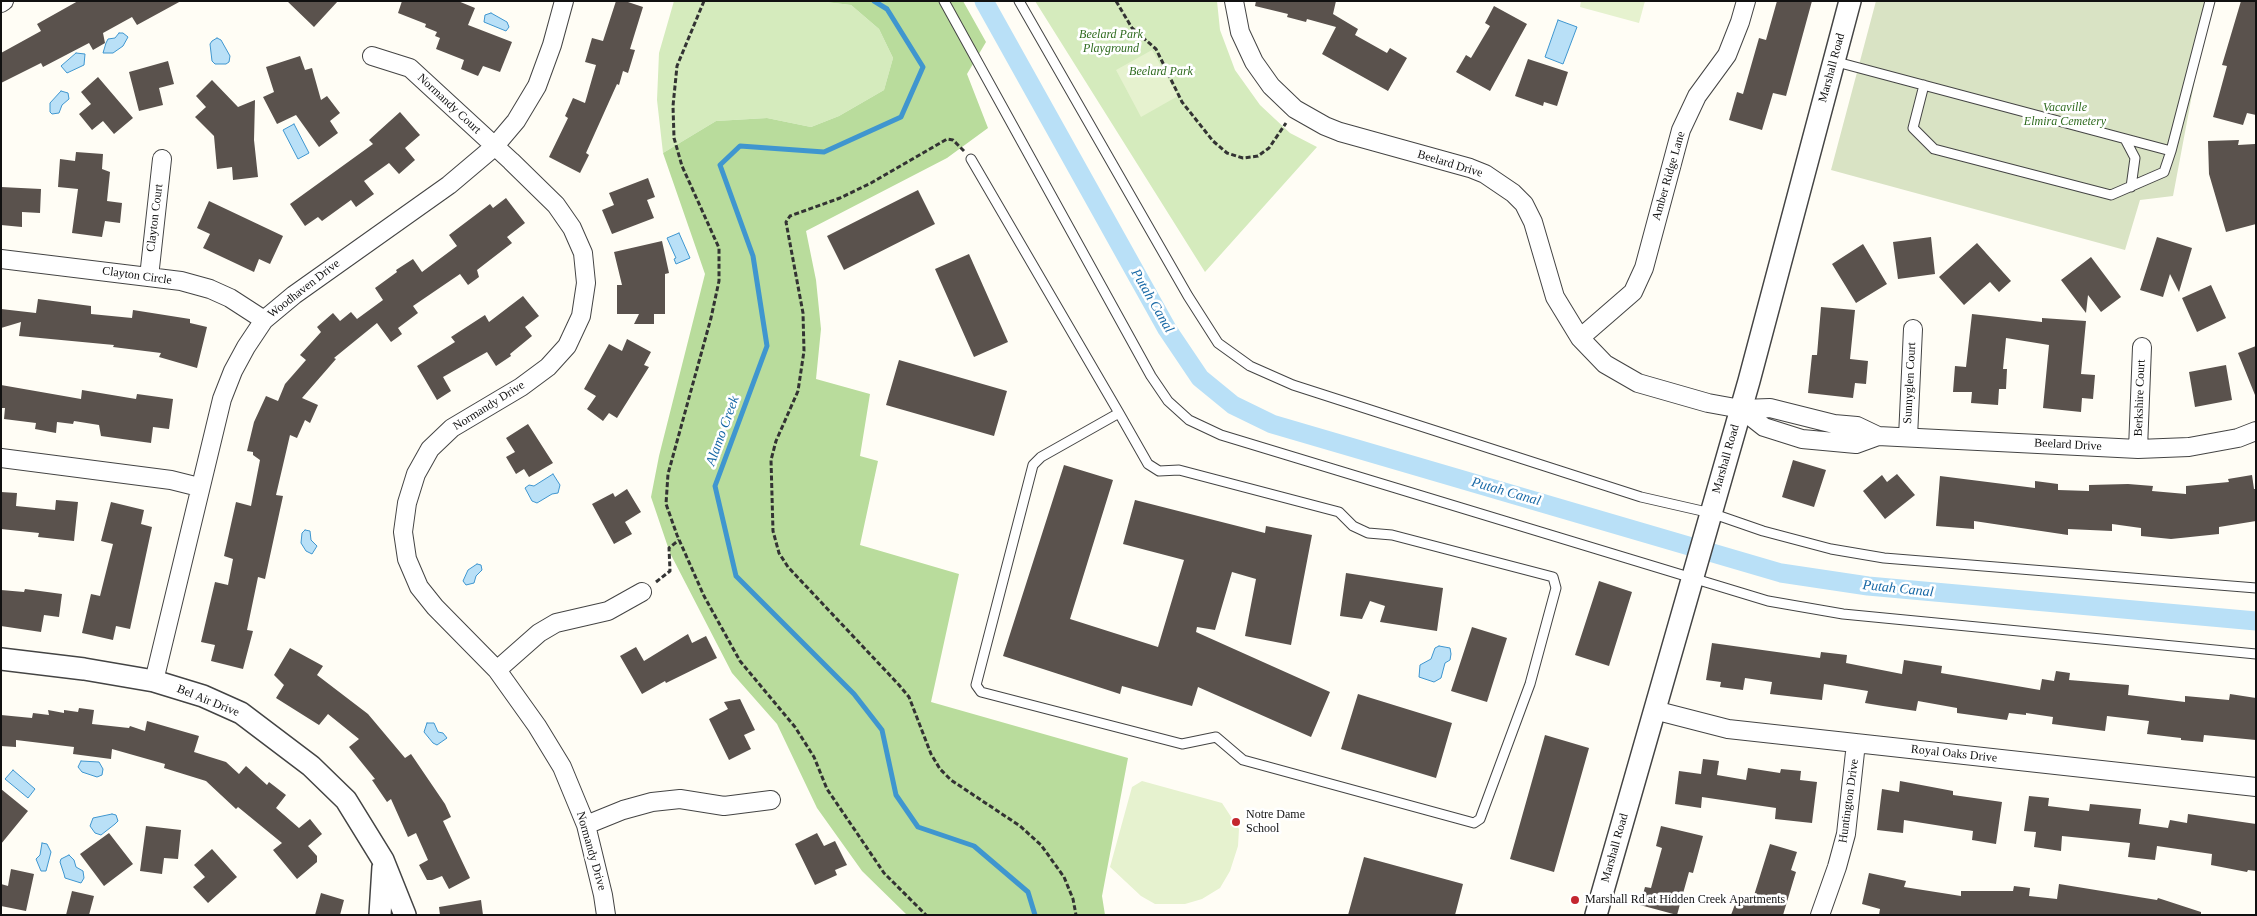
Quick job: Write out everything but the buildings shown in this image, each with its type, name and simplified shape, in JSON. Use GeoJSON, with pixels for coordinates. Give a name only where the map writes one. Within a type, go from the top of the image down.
{"type":"FeatureCollection","features":[{"type":"Feature","properties":{"kind":"street","name":"Woodhaven Drive"},"geometry":{"type":"LineString","coordinates":[[154,681],[178,590],[199,487],[222,399],[233,371],[264,320],[315,279],[449,186],[494,147],[516,121],[537,86],[552,45],[564,1]]}},
{"type":"Feature","properties":{"kind":"street","name":"Beelard Drive"},"geometry":{"type":"LineString","coordinates":[[1234,1],[1240,32],[1254,62],[1271,86],[1295,109],[1324,126],[1340,132],[1470,168],[1485,174],[1508,189],[1524,204],[1533,222],[1555,297],[1580,338],[1605,364],[1638,383],[1708,403],[1740,409],[1770,408],[1825,422],[1857,426],[1878,436],[2138,449],[2189,447],[2238,438],[2256,431]]}},
{"type":"Feature","properties":{"kind":"street","name":"Amber Ridge Lane"},"geometry":{"type":"LineString","coordinates":[[1580,338],[1633,292],[1644,268],[1681,130],[1698,96],[1727,55],[1746,1]]}},
{"type":"Feature","properties":{"kind":"street","name":"Marshall Road"},"geometry":{"type":"LineString","coordinates":[[1596,915],[1740,409],[1850,1]]}},
{"type":"Feature","properties":{"kind":"street","name":"Normandy Court"},"geometry":{"type":"LineString","coordinates":[[372,56],[410,68],[494,147]]}},
{"type":"Feature","properties":{"kind":"street","name":"Normandy Drive"},"geometry":{"type":"LineString","coordinates":[[494,147],[556,205],[572,228],[583,253],[586,283],[581,316],[566,346],[548,367],[521,387],[452,428],[430,449],[416,474],[407,503],[403,532],[407,559],[419,587],[497,670],[537,726],[562,767],[586,824],[606,915]]}},
{"type":"Feature","properties":{"kind":"street","name":"Clayton Court"},"geometry":{"type":"LineString","coordinates":[[149,277],[162,158]]}},
{"type":"Feature","properties":{"kind":"street","name":"Clayton Circle"},"geometry":{"type":"LineString","coordinates":[[1,259],[181,281],[210,289],[230,298],[264,320]]}},
{"type":"Feature","properties":{"kind":"street","name":"Sunnyglen Court"},"geometry":{"type":"LineString","coordinates":[[1908,438],[1913,329]]}},
{"type":"Feature","properties":{"kind":"street","name":"Berkshire Court"},"geometry":{"type":"LineString","coordinates":[[2138,449],[2142,347]]}},
{"type":"Feature","properties":{"kind":"street"},"geometry":{"type":"LineString","coordinates":[[1,458],[171,480],[199,487]]}},
{"type":"Feature","properties":{"kind":"street"},"geometry":{"type":"LineString","coordinates":[[497,670],[539,633],[556,623],[608,612],[642,592]]}},
{"type":"Feature","properties":{"kind":"street","name":"Bel Air Drive"},"geometry":{"type":"LineString","coordinates":[[1,659],[154,681],[204,696],[241,713],[278,739],[311,766],[346,800],[383,860],[405,915]]}},
{"type":"Feature","properties":{"kind":"street","name":"Royal Oaks Drive"},"geometry":{"type":"LineString","coordinates":[[1654,710],[1728,729],[2256,787]]}},
{"type":"Feature","properties":{"kind":"street","name":"Huntington Drive"},"geometry":{"type":"LineString","coordinates":[[1820,915],[1837,867],[1846,834],[1856,744]]}},
{"type":"Feature","properties":{"kind":"street"},"geometry":{"type":"LineString","coordinates":[[586,824],[623,810],[652,802],[680,799],[724,806],[737,806],[771,800]]}},
{"type":"Feature","properties":{"kind":"street"},"geometry":{"type":"LineString","coordinates":[[380,915],[383,860]]}},
{"type":"Feature","properties":{"kind":"lane"},"geometry":{"type":"LineString","coordinates":[[944,1],[1151,376],[1168,401],[1189,420],[1221,435],[1255,446],[1735,592],[1804,609],[1980,629],[2256,654]]}},
{"type":"Feature","properties":{"kind":"lane"},"geometry":{"type":"LineString","coordinates":[[1019,1],[1188,296],[1218,343],[1250,366],[1293,385],[1631,494],[1709,518],[1831,549],[1884,558],[2256,588]]}},
{"type":"Feature","properties":{"kind":"lane"},"geometry":{"type":"LineString","coordinates":[[1924,85],[1913,128],[1934,149],[2111,195],[2164,172],[2210,1]]}},
{"type":"Feature","properties":{"kind":"lane"},"geometry":{"type":"LineString","coordinates":[[1833,61],[2171,151]]}},
{"type":"Feature","properties":{"kind":"lane"},"geometry":{"type":"LineString","coordinates":[[2125,139],[2135,158],[2131,187]]}},
{"type":"Feature","properties":{"kind":"lane"},"geometry":{"type":"LineString","coordinates":[[971,159],[1119,413],[1148,464],[1159,471],[1179,470],[1339,512],[1353,526],[1368,533],[1392,534],[1553,577],[1556,588],[1530,684],[1480,819],[1474,823],[1243,760],[1216,737],[1182,744],[981,692],[976,685],[1033,465],[1041,457],[1119,413]]}},
{"type":"Feature","properties":{"kind":"path"},"geometry":{"type":"LineString","coordinates":[[704,1],[677,66],[674,98],[674,138],[682,166],[719,248],[718,281],[711,318],[668,474],[666,504],[679,540],[704,596],[740,661],[796,727],[814,757],[827,790],[884,873],[926,915]]}},
{"type":"Feature","properties":{"kind":"path"},"geometry":{"type":"LineString","coordinates":[[1116,1],[1132,28],[1156,49],[1182,102],[1213,141],[1227,152],[1243,158],[1258,156],[1270,148],[1295,109]]}},
{"type":"Feature","properties":{"kind":"path"},"geometry":{"type":"LineString","coordinates":[[971,159],[953,140],[947,139],[871,183],[840,198],[790,216],[786,222],[803,314],[804,351],[798,390],[776,440],[772,460],[773,531],[779,553],[788,567],[899,684],[909,697],[930,754],[940,769],[951,780],[1020,826],[1041,845],[1064,877],[1073,899],[1076,915]]}},
{"type":"Feature","properties":{"kind":"path"},"geometry":{"type":"LineString","coordinates":[[642,592],[670,571],[669,548],[679,540]]}},
{"type":"Feature","properties":{"kind":"green space"},"geometry":{"type":"Polygon","coordinates":[[[674,1],[817,1],[851,5],[879,29],[893,58],[884,90],[839,116],[811,127],[767,118],[716,121],[663,153],[657,100],[659,53],[674,1]]]}},
{"type":"Feature","properties":{"kind":"green space"},"geometry":{"type":"Polygon","coordinates":[[[817,1],[963,1],[986,42],[967,74],[988,128],[947,158],[806,231],[816,280],[821,329],[816,379],[870,394],[860,456],[878,461],[860,545],[959,574],[931,702],[1128,758],[1102,896],[1105,915],[907,915],[862,871],[817,808],[777,724],[732,673],[670,553],[651,497],[659,456],[705,274],[663,153],[716,121],[767,118],[811,127],[839,116],[884,90],[893,58],[879,29],[851,5],[817,1]]]}},
{"type":"Feature","properties":{"kind":"green space","name":"Beelard Park"},"geometry":{"type":"Polygon","coordinates":[[[1035,1],[1217,1],[1220,30],[1235,70],[1260,105],[1290,133],[1317,147],[1205,272],[1035,1]]]}},
{"type":"Feature","properties":{"kind":"green space"},"geometry":{"type":"Polygon","coordinates":[[[1581,1],[1645,1],[1639,23],[1580,7],[1581,1]]]}},
{"type":"Feature","properties":{"kind":"green space","name":"Vacaville Elmira Cemetery"},"geometry":{"type":"Polygon","coordinates":[[[1876,1],[2212,1],[2201,47],[2173,196],[2140,200],[2125,250],[1831,170],[1876,1]]]}},
{"type":"Feature","properties":{"kind":"green space"},"geometry":{"type":"Polygon","coordinates":[[[1152,50],[1178,96],[1141,117],[1116,70],[1152,50]]]}},
{"type":"Feature","properties":{"kind":"green space"},"geometry":{"type":"Polygon","coordinates":[[[1142,781],[1222,803],[1239,829],[1238,846],[1230,871],[1220,888],[1202,899],[1185,904],[1155,904],[1141,896],[1110,867],[1132,787],[1142,781]]]}},
{"type":"Feature","properties":{"kind":"water"},"geometry":{"type":"Polygon","coordinates":[[[491,13],[507,22],[509,27],[506,31],[484,22],[485,15],[491,13]]]}},
{"type":"Feature","properties":{"kind":"water"},"geometry":{"type":"Polygon","coordinates":[[[1558,20],[1577,27],[1563,64],[1545,57],[1558,20]]]}},
{"type":"Feature","properties":{"kind":"water"},"geometry":{"type":"Polygon","coordinates":[[[119,33],[123,33],[128,37],[123,46],[113,53],[103,53],[108,39],[115,38],[119,33]]]}},
{"type":"Feature","properties":{"kind":"water"},"geometry":{"type":"Polygon","coordinates":[[[217,38],[221,40],[230,56],[229,62],[226,64],[215,64],[212,61],[210,44],[217,38]]]}},
{"type":"Feature","properties":{"kind":"water"},"geometry":{"type":"Polygon","coordinates":[[[76,53],[85,54],[84,65],[67,73],[61,66],[76,53]]]}},
{"type":"Feature","properties":{"kind":"water"},"geometry":{"type":"Polygon","coordinates":[[[61,91],[68,93],[69,99],[62,105],[59,113],[52,114],[50,112],[50,103],[61,91]]]}},
{"type":"Feature","properties":{"kind":"water"},"geometry":{"type":"Polygon","coordinates":[[[294,124],[309,153],[298,159],[283,130],[294,124]]]}},
{"type":"Feature","properties":{"kind":"water"},"geometry":{"type":"Polygon","coordinates":[[[679,233],[690,258],[676,264],[674,259],[676,258],[667,238],[679,233]]]}},
{"type":"Feature","properties":{"kind":"water"},"geometry":{"type":"Polygon","coordinates":[[[553,474],[560,485],[558,493],[552,494],[537,503],[532,501],[525,488],[529,485],[534,486],[553,474]]]}},
{"type":"Feature","properties":{"kind":"water"},"geometry":{"type":"Polygon","coordinates":[[[305,530],[310,531],[311,540],[317,546],[312,554],[306,551],[301,543],[302,533],[305,530]]]}},
{"type":"Feature","properties":{"kind":"water"},"geometry":{"type":"Polygon","coordinates":[[[477,564],[481,565],[482,570],[476,576],[474,583],[466,585],[463,581],[468,570],[477,564]]]}},
{"type":"Feature","properties":{"kind":"water"},"geometry":{"type":"Polygon","coordinates":[[[1439,646],[1450,648],[1451,654],[1450,660],[1445,663],[1441,678],[1434,682],[1419,677],[1420,665],[1431,659],[1435,648],[1439,646]]]}},
{"type":"Feature","properties":{"kind":"water"},"geometry":{"type":"Polygon","coordinates":[[[427,723],[434,723],[438,732],[443,733],[447,738],[437,745],[433,743],[424,732],[427,723]]]}},
{"type":"Feature","properties":{"kind":"water"},"geometry":{"type":"Polygon","coordinates":[[[81,761],[99,762],[103,769],[102,775],[97,777],[82,772],[78,767],[81,761]]]}},
{"type":"Feature","properties":{"kind":"water"},"geometry":{"type":"Polygon","coordinates":[[[13,770],[35,789],[28,798],[5,779],[13,770]]]}},
{"type":"Feature","properties":{"kind":"water"},"geometry":{"type":"Polygon","coordinates":[[[112,814],[116,815],[118,821],[101,835],[95,833],[90,826],[93,818],[112,814]]]}},
{"type":"Feature","properties":{"kind":"water"},"geometry":{"type":"Polygon","coordinates":[[[42,843],[47,844],[51,852],[46,871],[41,871],[36,859],[40,855],[42,843]]]}},
{"type":"Feature","properties":{"kind":"water"},"geometry":{"type":"Polygon","coordinates":[[[69,855],[74,860],[76,867],[83,871],[84,878],[81,883],[65,878],[60,862],[61,859],[69,855]]]}},
{"type":"Feature","properties":{"kind":"waterway","name":"Alamo Creek"},"geometry":{"type":"LineString","coordinates":[[874,1],[887,9],[923,67],[901,117],[824,152],[740,146],[720,165],[753,256],[767,346],[715,486],[736,576],[854,694],[882,730],[896,795],[918,827],[974,846],[1028,892],[1035,915]]}},
{"type":"Feature","properties":{"kind":"waterway","name":"Putah Canal"},"geometry":{"type":"LineString","coordinates":[[984,1],[1167,329],[1200,378],[1233,405],[1272,424],[1781,573],[1868,586],[2256,621]]}},
{"type":"Feature","properties":{"kind":"place","name":"Notre Dame School"},"geometry":{"type":"Point","coordinates":[1236,822]}},
{"type":"Feature","properties":{"kind":"place","name":"Marshall Rd at Hidden Creek Apartments"},"geometry":{"type":"Point","coordinates":[1575,900]}},
{"type":"Feature","properties":{"kind":"park label","name":"Beelard Park Playground"},"geometry":{"type":"Point","coordinates":[1111,42]}}]}
